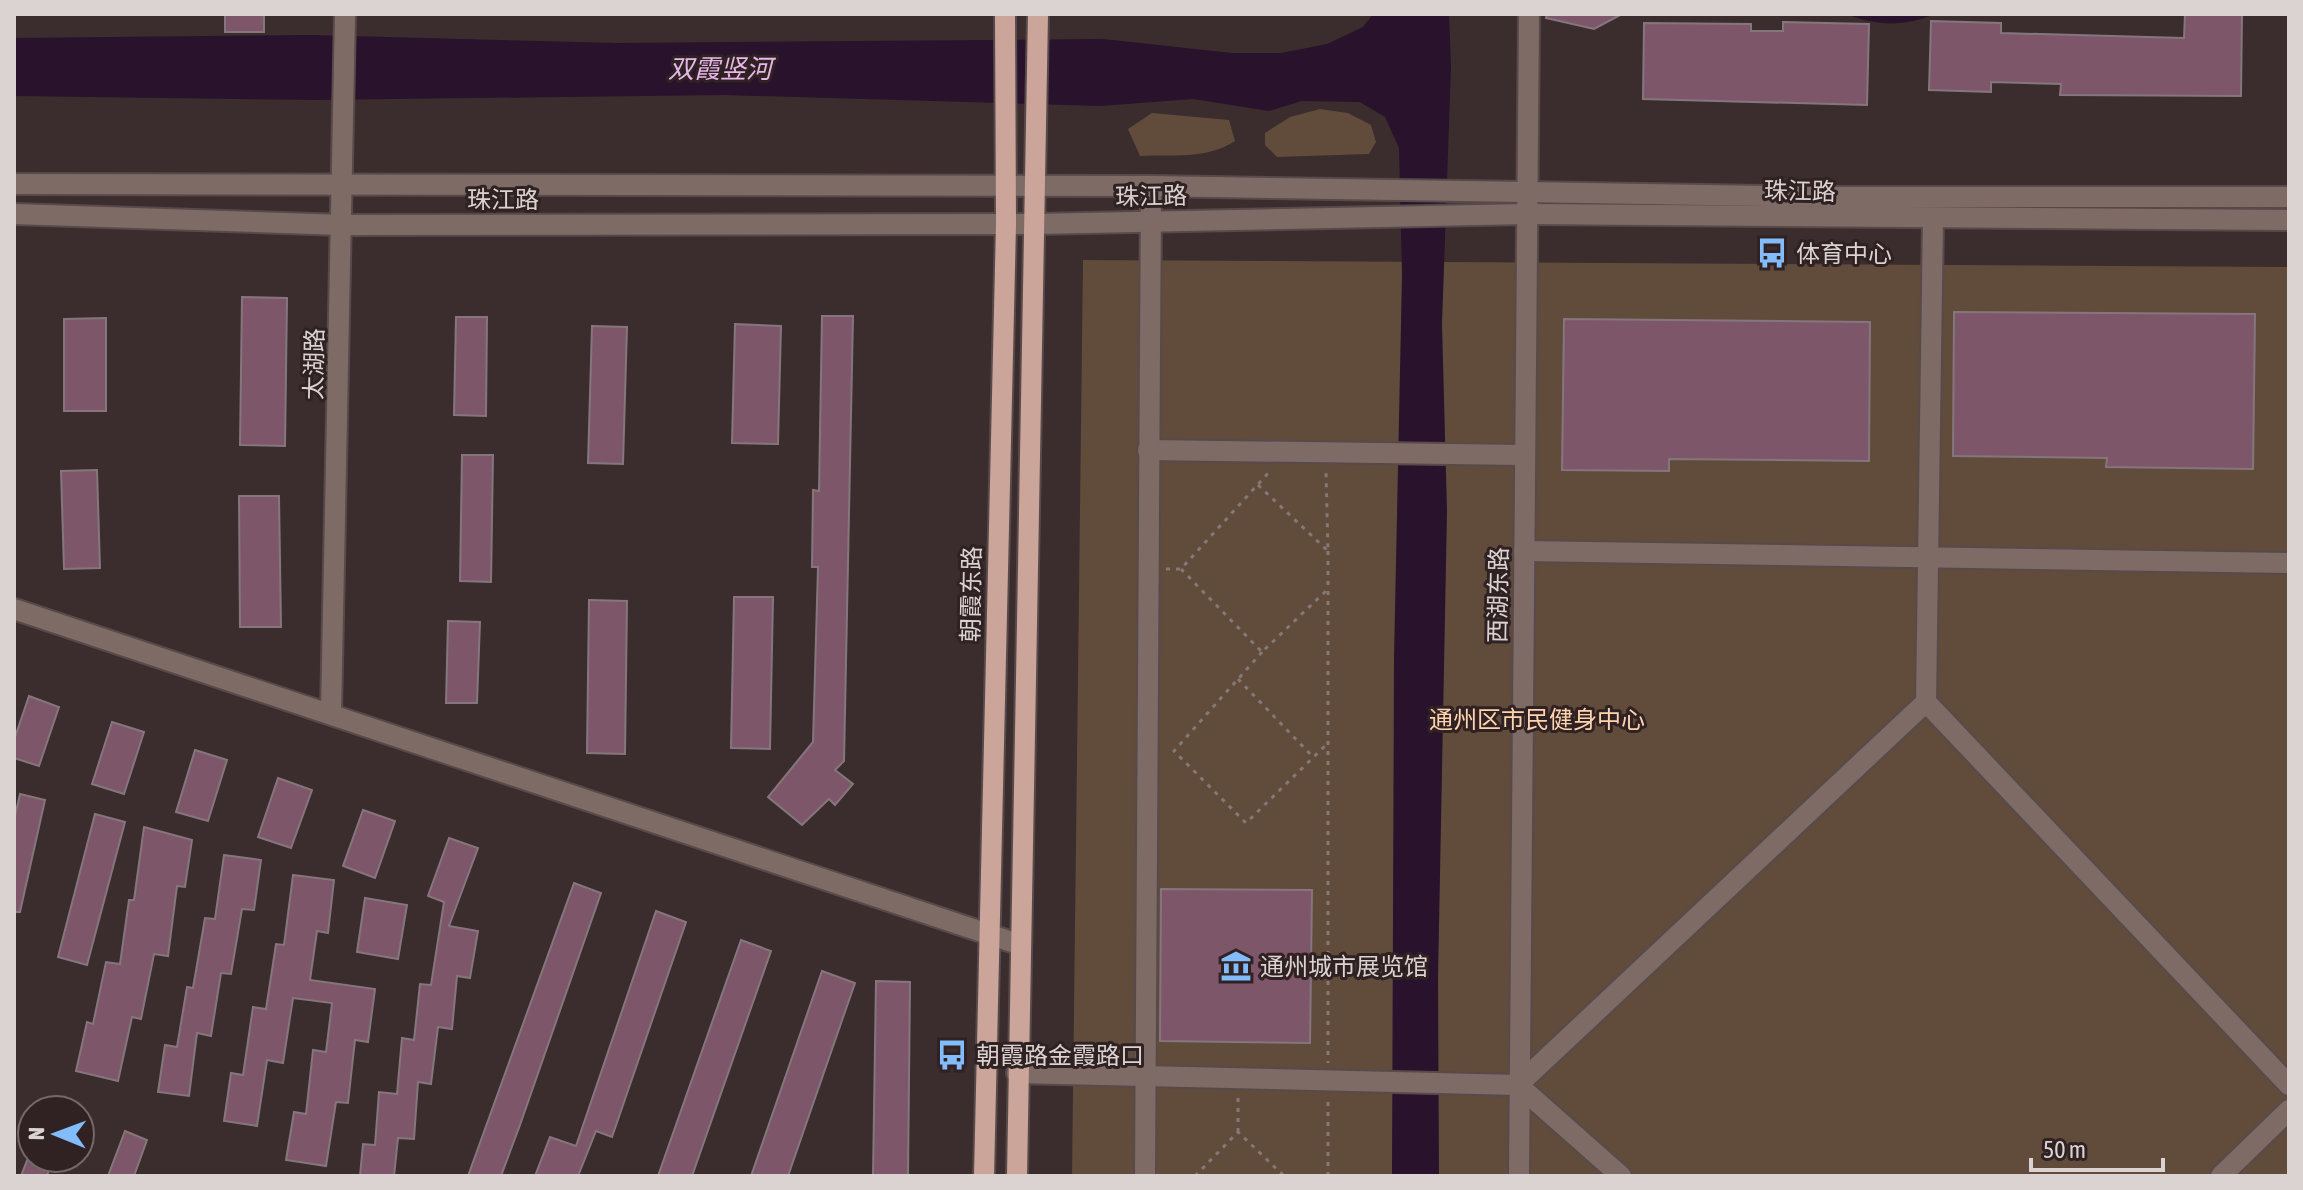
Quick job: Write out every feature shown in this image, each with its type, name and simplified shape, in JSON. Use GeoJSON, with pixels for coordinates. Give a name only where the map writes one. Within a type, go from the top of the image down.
{"type":"FeatureCollection","features":[{"type":"Feature","properties":{"kind":"main road","name":"朝霞东路"},"geometry":{"type":"LineString","coordinates":[[984,1176],[1006,224],[1005,14]]}},
{"type":"Feature","properties":{"kind":"main road"},"geometry":{"type":"LineString","coordinates":[[1017,1176],[1018,944],[1038,14]]}},
{"type":"Feature","properties":{"kind":"street","name":"西湖东路"},"geometry":{"type":"LineString","coordinates":[[1519,1176],[1529,14]]}},
{"type":"Feature","properties":{"kind":"street","name":"太湖路"},"geometry":{"type":"LineString","coordinates":[[331,714],[345,20]]}},
{"type":"Feature","properties":{"kind":"street","name":"珠江路"},"geometry":{"type":"LineString","coordinates":[[14,184],[1151,186],[1859,197],[2289,197]]}},
{"type":"Feature","properties":{"kind":"street"},"geometry":{"type":"LineString","coordinates":[[1145,1176],[1151,186]]}},
{"type":"Feature","properties":{"kind":"street","name":"珠江路"},"geometry":{"type":"LineString","coordinates":[[14,214],[343,225],[1035,224],[1528,214],[2289,220]]}},
{"type":"Feature","properties":{"kind":"street"},"geometry":{"type":"LineString","coordinates":[[1933,218],[1926,702],[2289,1085]]}},
{"type":"Feature","properties":{"kind":"street"},"geometry":{"type":"LineString","coordinates":[[1148,450],[1524,455]]}},
{"type":"Feature","properties":{"kind":"street"},"geometry":{"type":"LineString","coordinates":[[1524,551],[2289,563]]}},
{"type":"Feature","properties":{"kind":"street"},"geometry":{"type":"LineString","coordinates":[[14,609],[1018,944]]}},
{"type":"Feature","properties":{"kind":"street"},"geometry":{"type":"LineString","coordinates":[[1518,1085],[1926,702]]}},
{"type":"Feature","properties":{"kind":"street"},"geometry":{"type":"LineString","coordinates":[[1017,1073],[1518,1085],[1621,1176]]}},
{"type":"Feature","properties":{"kind":"street"},"geometry":{"type":"LineString","coordinates":[[2221,1176],[2289,1110]]}},
{"type":"Feature","properties":{"kind":"path"},"geometry":{"type":"LineString","coordinates":[[1181,569],[1275,466],[1271,450]]}},
{"type":"Feature","properties":{"kind":"path"},"geometry":{"type":"LineString","coordinates":[[1325,452],[1328,551],[1328,1176]]}},
{"type":"Feature","properties":{"kind":"path"},"geometry":{"type":"LineString","coordinates":[[1258,485],[1328,551]]}},
{"type":"Feature","properties":{"kind":"path"},"geometry":{"type":"LineString","coordinates":[[1150,569],[1181,569],[1262,652]]}},
{"type":"Feature","properties":{"kind":"path"},"geometry":{"type":"LineString","coordinates":[[1328,589],[1262,652],[1174,751],[1246,823],[1328,743]]}},
{"type":"Feature","properties":{"kind":"path"},"geometry":{"type":"LineString","coordinates":[[1238,679],[1314,757]]}},
{"type":"Feature","properties":{"kind":"path"},"geometry":{"type":"LineString","coordinates":[[1195,1176],[1238,1132],[1239,1078]]}},
{"type":"Feature","properties":{"kind":"path"},"geometry":{"type":"LineString","coordinates":[[1238,1132],[1284,1176]]}},
{"type":"Feature","properties":{"kind":"green space"},"geometry":{"type":"Polygon","coordinates":[[[1320,109],[1348,113],[1371,125],[1376,142],[1369,154],[1277,157],[1265,145],[1265,133],[1290,117],[1320,109]]]}},
{"type":"Feature","properties":{"kind":"green space"},"geometry":{"type":"Polygon","coordinates":[[[1152,113],[1229,120],[1235,141],[1201,154],[1140,156],[1128,129],[1152,113]]]}},
{"type":"Feature","properties":{"kind":"green space","name":"通州区市民健身中心"},"geometry":{"type":"Polygon","coordinates":[[[1083,260],[2289,267],[2289,1176],[1072,1176],[1083,260]]]}},
{"type":"Feature","properties":{"kind":"water","name":"双霞竖河"},"geometry":{"type":"Polygon","coordinates":[[[1373,14],[1449,14],[1451,66],[1442,324],[1447,511],[1438,978],[1439,1176],[1392,1176],[1394,658],[1402,275],[1399,148],[1385,117],[1360,102],[1302,101],[1269,111],[1193,99],[1100,106],[724,95],[315,100],[14,96],[14,38],[312,35],[616,43],[1103,39],[1232,53],[1281,53],[1327,44],[1363,27],[1373,14]]]}},
{"type":"Feature","properties":{"kind":"water"},"geometry":{"type":"Polygon","coordinates":[[[1846,14],[1935,14],[1890,23],[1846,14]]]}},
{"type":"Feature","properties":{"kind":"building"},"geometry":{"type":"Polygon","coordinates":[[[225,14],[264,14],[264,32],[225,32],[225,14]]]}},
{"type":"Feature","properties":{"kind":"building"},"geometry":{"type":"Polygon","coordinates":[[[1547,14],[1622,14],[1594,29],[1546,18],[1547,14]]]}},
{"type":"Feature","properties":{"kind":"building"},"geometry":{"type":"Polygon","coordinates":[[[2185,14],[2242,14],[2241,96],[2060,95],[2061,84],[1991,82],[1991,92],[1929,90],[1931,21],[2001,23],[2001,33],[2184,38],[2185,14]]]}},
{"type":"Feature","properties":{"kind":"building"},"geometry":{"type":"Polygon","coordinates":[[[1783,22],[1869,24],[1867,105],[1643,99],[1644,23],[1751,24],[1751,31],[1783,31],[1783,22]]]}},
{"type":"Feature","properties":{"kind":"building"},"geometry":{"type":"Polygon","coordinates":[[[242,297],[287,298],[285,446],[240,445],[242,297]]]}},
{"type":"Feature","properties":{"kind":"building"},"geometry":{"type":"Polygon","coordinates":[[[1954,312],[2255,314],[2253,469],[2106,467],[2107,458],[1953,456],[1954,312]]]}},
{"type":"Feature","properties":{"kind":"building"},"geometry":{"type":"Polygon","coordinates":[[[822,316],[853,316],[844,761],[835,770],[853,784],[835,805],[829,799],[802,825],[768,797],[813,742],[818,567],[812,567],[813,490],[819,491],[822,316]]]}},
{"type":"Feature","properties":{"kind":"building"},"geometry":{"type":"Polygon","coordinates":[[[456,317],[487,317],[486,416],[454,415],[456,317]]]}},
{"type":"Feature","properties":{"kind":"building"},"geometry":{"type":"Polygon","coordinates":[[[106,318],[106,411],[64,411],[64,319],[106,318]]]}},
{"type":"Feature","properties":{"kind":"building"},"geometry":{"type":"Polygon","coordinates":[[[1564,319],[1870,322],[1869,461],[1669,459],[1669,471],[1562,470],[1564,319]]]}},
{"type":"Feature","properties":{"kind":"building"},"geometry":{"type":"Polygon","coordinates":[[[735,324],[781,326],[778,444],[732,443],[735,324]]]}},
{"type":"Feature","properties":{"kind":"building"},"geometry":{"type":"Polygon","coordinates":[[[592,326],[627,327],[623,464],[588,463],[592,326]]]}},
{"type":"Feature","properties":{"kind":"building"},"geometry":{"type":"Polygon","coordinates":[[[462,455],[493,455],[491,582],[460,581],[462,455]]]}},
{"type":"Feature","properties":{"kind":"building"},"geometry":{"type":"Polygon","coordinates":[[[97,470],[100,568],[64,569],[61,471],[97,470]]]}},
{"type":"Feature","properties":{"kind":"building"},"geometry":{"type":"Polygon","coordinates":[[[239,496],[279,496],[281,627],[240,627],[239,496]]]}},
{"type":"Feature","properties":{"kind":"building"},"geometry":{"type":"Polygon","coordinates":[[[734,597],[773,597],[770,749],[731,748],[734,597]]]}},
{"type":"Feature","properties":{"kind":"building"},"geometry":{"type":"Polygon","coordinates":[[[589,600],[627,601],[625,754],[587,753],[589,600]]]}},
{"type":"Feature","properties":{"kind":"building"},"geometry":{"type":"Polygon","coordinates":[[[448,621],[480,622],[477,703],[446,703],[448,621]]]}},
{"type":"Feature","properties":{"kind":"building"},"geometry":{"type":"Polygon","coordinates":[[[29,696],[59,707],[39,766],[14,758],[14,740],[29,696]]]}},
{"type":"Feature","properties":{"kind":"building"},"geometry":{"type":"Polygon","coordinates":[[[112,722],[144,732],[124,794],[92,784],[112,722]]]}},
{"type":"Feature","properties":{"kind":"building"},"geometry":{"type":"Polygon","coordinates":[[[195,750],[227,760],[208,821],[176,812],[195,750]]]}},
{"type":"Feature","properties":{"kind":"building"},"geometry":{"type":"Polygon","coordinates":[[[278,778],[312,790],[291,848],[258,837],[278,778]]]}},
{"type":"Feature","properties":{"kind":"building"},"geometry":{"type":"Polygon","coordinates":[[[20,794],[45,800],[20,912],[14,912],[14,820],[20,794]]]}},
{"type":"Feature","properties":{"kind":"building"},"geometry":{"type":"Polygon","coordinates":[[[363,810],[395,821],[375,878],[343,866],[363,810]]]}},
{"type":"Feature","properties":{"kind":"building"},"geometry":{"type":"Polygon","coordinates":[[[95,814],[125,822],[87,965],[58,957],[95,814]]]}},
{"type":"Feature","properties":{"kind":"building"},"geometry":{"type":"Polygon","coordinates":[[[144,827],[192,840],[185,887],[177,886],[168,956],[154,954],[141,1019],[132,1017],[118,1081],[76,1071],[87,1022],[93,1024],[106,962],[120,964],[129,900],[134,900],[144,827]]]}},
{"type":"Feature","properties":{"kind":"building"},"geometry":{"type":"Polygon","coordinates":[[[449,838],[478,848],[449,926],[478,931],[470,978],[457,976],[452,1029],[438,1027],[431,1084],[418,1082],[414,1139],[398,1138],[394,1176],[360,1176],[363,1144],[375,1145],[379,1092],[397,1094],[402,1038],[414,1040],[420,984],[431,985],[444,902],[428,896],[449,838]]]}},
{"type":"Feature","properties":{"kind":"building"},"geometry":{"type":"Polygon","coordinates":[[[224,855],[261,860],[254,910],[242,909],[231,974],[221,973],[211,1036],[197,1033],[189,1096],[158,1092],[165,1045],[177,1047],[187,987],[193,988],[205,918],[215,919],[224,855]]]}},
{"type":"Feature","properties":{"kind":"building"},"geometry":{"type":"Polygon","coordinates":[[[293,875],[334,880],[328,933],[317,931],[310,980],[375,989],[368,1042],[355,1040],[348,1103],[336,1102],[326,1166],[286,1160],[294,1112],[306,1114],[313,1050],[326,1052],[332,1003],[293,998],[283,1063],[267,1060],[257,1126],[224,1121],[231,1073],[243,1075],[253,1007],[266,1009],[276,944],[284,945],[293,875]]]}},
{"type":"Feature","properties":{"kind":"building"},"geometry":{"type":"Polygon","coordinates":[[[574,883],[601,893],[520,1125],[501,1176],[468,1176],[574,883]]]}},
{"type":"Feature","properties":{"kind":"building","name":"通州城市展览馆"},"geometry":{"type":"Polygon","coordinates":[[[1161,889],[1312,890],[1310,1043],[1160,1041],[1161,889]]]}},
{"type":"Feature","properties":{"kind":"building"},"geometry":{"type":"Polygon","coordinates":[[[365,898],[407,905],[398,959],[357,952],[365,898]]]}},
{"type":"Feature","properties":{"kind":"building"},"geometry":{"type":"Polygon","coordinates":[[[656,911],[686,922],[612,1137],[596,1131],[578,1176],[535,1176],[550,1137],[576,1146],[656,911]]]}},
{"type":"Feature","properties":{"kind":"building"},"geometry":{"type":"Polygon","coordinates":[[[741,940],[771,951],[692,1176],[658,1176],[741,940]]]}},
{"type":"Feature","properties":{"kind":"building"},"geometry":{"type":"Polygon","coordinates":[[[822,971],[855,983],[788,1176],[751,1176],[822,971]]]}},
{"type":"Feature","properties":{"kind":"building"},"geometry":{"type":"Polygon","coordinates":[[[876,981],[910,982],[908,1176],[873,1176],[876,981]]]}},
{"type":"Feature","properties":{"kind":"building"},"geometry":{"type":"Polygon","coordinates":[[[125,1131],[147,1140],[134,1176],[108,1176],[125,1131]]]}},
{"type":"Feature","properties":{"kind":"building"},"geometry":{"type":"Polygon","coordinates":[[[22,1174],[48,1174],[47,1176],[22,1174]]]}},
{"type":"Feature","properties":{"kind":"place","name":"体育中心"},"geometry":{"type":"Point","coordinates":[1772,253]}},
{"type":"Feature","properties":{"kind":"place","name":"通州城市展览馆"},"geometry":{"type":"Point","coordinates":[1236,966]}},
{"type":"Feature","properties":{"kind":"place","name":"朝霞路金霞路口"},"geometry":{"type":"Point","coordinates":[952,1055]}}]}
